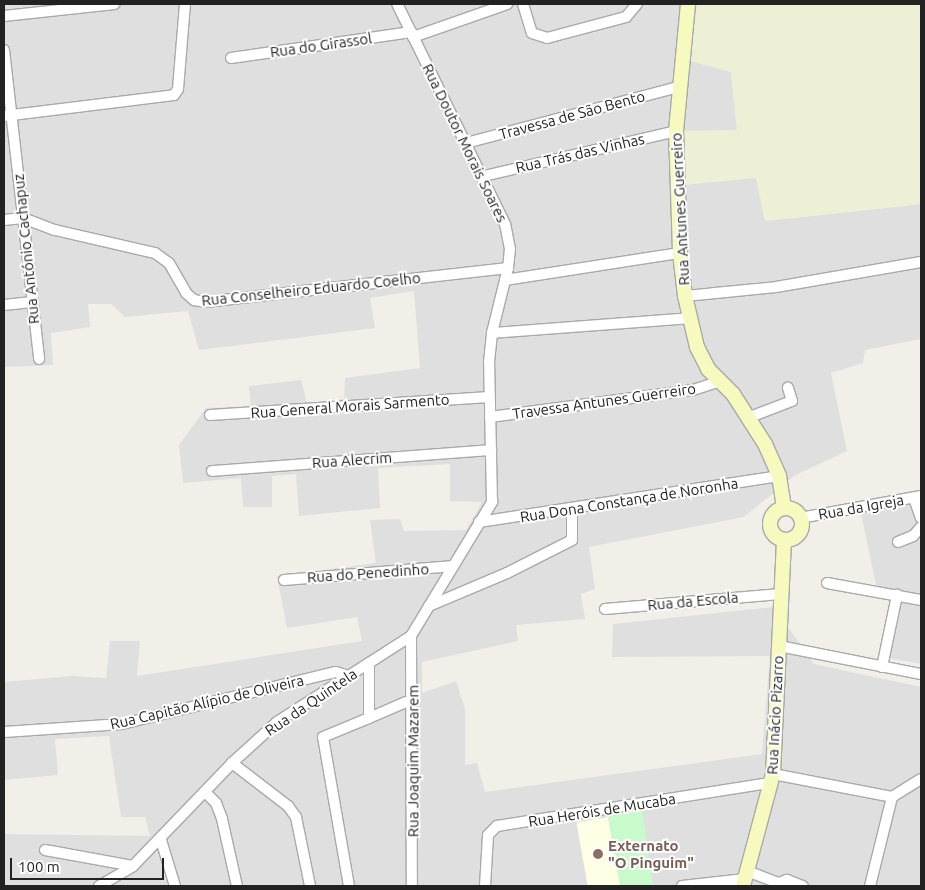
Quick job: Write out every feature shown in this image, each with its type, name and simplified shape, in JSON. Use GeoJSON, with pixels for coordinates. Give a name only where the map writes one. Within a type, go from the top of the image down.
{"type":"FeatureCollection","features":[{"type":"Feature","properties":{"kind":"main road","name":"Rua Antunes Guerreiro"},"geometry":{"type":"LineString","coordinates":[[688,4],[678,87],[676,131],[680,253],[685,296],[697,347],[718,382],[733,394],[750,418],[779,476],[784,508]]}},
{"type":"Feature","properties":{"kind":"main road"},"geometry":{"type":"LineString","coordinates":[[784,508],[794,510],[800,518],[801,527],[797,535],[784,540],[773,533],[770,524],[772,515],[784,508]]}},
{"type":"Feature","properties":{"kind":"main road","name":"Rua Inácio Pizarro"},"geometry":{"type":"LineString","coordinates":[[745,879],[772,778],[784,540]]}},
{"type":"Feature","properties":{"kind":"street"},"geometry":{"type":"LineString","coordinates":[[4,16],[114,4]]}},
{"type":"Feature","properties":{"kind":"street"},"geometry":{"type":"LineString","coordinates":[[7,116],[174,95],[178,89],[185,4]]}},
{"type":"Feature","properties":{"kind":"street","name":"Rua Doutor Morais Soares"},"geometry":{"type":"LineString","coordinates":[[398,4],[484,176],[505,224],[510,249],[508,268],[492,333],[490,396],[492,502],[480,522]]}},
{"type":"Feature","properties":{"kind":"street","name":"Rua do Girassol"},"geometry":{"type":"LineString","coordinates":[[231,58],[412,35],[507,4]]}},
{"type":"Feature","properties":{"kind":"street"},"geometry":{"type":"LineString","coordinates":[[524,4],[532,33],[547,38],[626,17],[637,4]]}},
{"type":"Feature","properties":{"kind":"street","name":"Rua António Cachapuz"},"geometry":{"type":"LineString","coordinates":[[4,50],[7,116],[23,218],[39,359]]}},
{"type":"Feature","properties":{"kind":"street","name":"Travessa de São Bento"},"geometry":{"type":"LineString","coordinates":[[466,143],[678,87]]}},
{"type":"Feature","properties":{"kind":"street","name":"Rua Trás das Vinhas"},"geometry":{"type":"LineString","coordinates":[[484,176],[676,131]]}},
{"type":"Feature","properties":{"kind":"street"},"geometry":{"type":"LineString","coordinates":[[4,220],[23,218]]}},
{"type":"Feature","properties":{"kind":"street","name":"Rua Conselheiro Eduardo Coelho"},"geometry":{"type":"LineString","coordinates":[[23,218],[55,230],[155,253],[169,263],[186,293],[194,300],[205,302],[508,268]]}},
{"type":"Feature","properties":{"kind":"street"},"geometry":{"type":"LineString","coordinates":[[505,280],[680,253]]}},
{"type":"Feature","properties":{"kind":"street"},"geometry":{"type":"LineString","coordinates":[[685,296],[776,286],[921,262]]}},
{"type":"Feature","properties":{"kind":"street"},"geometry":{"type":"LineString","coordinates":[[4,305],[32,302]]}},
{"type":"Feature","properties":{"kind":"street"},"geometry":{"type":"LineString","coordinates":[[492,333],[690,318]]}},
{"type":"Feature","properties":{"kind":"street","name":"Travessa Antunes Guerreiro"},"geometry":{"type":"LineString","coordinates":[[490,418],[693,390],[718,382]]}},
{"type":"Feature","properties":{"kind":"street"},"geometry":{"type":"LineString","coordinates":[[750,418],[792,400],[788,388]]}},
{"type":"Feature","properties":{"kind":"street","name":"Rua General Morais Sarmento"},"geometry":{"type":"LineString","coordinates":[[210,415],[490,396]]}},
{"type":"Feature","properties":{"kind":"street","name":"Rua Alecrim"},"geometry":{"type":"LineString","coordinates":[[212,471],[491,450]]}},
{"type":"Feature","properties":{"kind":"street","name":"Rua Dona Constança de Noronha"},"geometry":{"type":"LineString","coordinates":[[480,522],[779,476]]}},
{"type":"Feature","properties":{"kind":"street"},"geometry":{"type":"LineString","coordinates":[[918,497],[921,518]]}},
{"type":"Feature","properties":{"kind":"street","name":"Rua da Igreja"},"geometry":{"type":"LineString","coordinates":[[800,518],[918,497]]}},
{"type":"Feature","properties":{"kind":"street"},"geometry":{"type":"LineString","coordinates":[[429,606],[507,573],[572,540],[572,508]]}},
{"type":"Feature","properties":{"kind":"street","name":"Rua da Quintela"},"geometry":{"type":"LineString","coordinates":[[99,886],[133,866],[232,763],[277,722],[411,636],[480,522]]}},
{"type":"Feature","properties":{"kind":"street"},"geometry":{"type":"LineString","coordinates":[[898,542],[913,536],[921,527]]}},
{"type":"Feature","properties":{"kind":"street","name":"Rua do Penedinho"},"geometry":{"type":"LineString","coordinates":[[284,580],[453,566]]}},
{"type":"Feature","properties":{"kind":"street"},"geometry":{"type":"LineString","coordinates":[[827,583],[921,600]]}},
{"type":"Feature","properties":{"kind":"street","name":"Rua da Escola"},"geometry":{"type":"LineString","coordinates":[[605,609],[780,594]]}},
{"type":"Feature","properties":{"kind":"street"},"geometry":{"type":"LineString","coordinates":[[882,666],[897,595]]}},
{"type":"Feature","properties":{"kind":"street","name":"Rua Joaquim Mazarem"},"geometry":{"type":"LineString","coordinates":[[411,636],[412,886]]}},
{"type":"Feature","properties":{"kind":"street"},"geometry":{"type":"LineString","coordinates":[[779,646],[921,674]]}},
{"type":"Feature","properties":{"kind":"street"},"geometry":{"type":"LineString","coordinates":[[369,663],[369,718]]}},
{"type":"Feature","properties":{"kind":"street","name":"Rua Capitão Alípio de Oliveira"},"geometry":{"type":"LineString","coordinates":[[4,732],[122,724],[336,672],[348,676]]}},
{"type":"Feature","properties":{"kind":"street"},"geometry":{"type":"LineString","coordinates":[[349,886],[323,737],[406,702]]}},
{"type":"Feature","properties":{"kind":"street"},"geometry":{"type":"LineString","coordinates":[[232,763],[288,806],[296,818],[310,886]]}},
{"type":"Feature","properties":{"kind":"street","name":"Rua Heróis de Mucaba"},"geometry":{"type":"LineString","coordinates":[[485,886],[488,835],[497,826],[772,778],[892,797]]}},
{"type":"Feature","properties":{"kind":"street"},"geometry":{"type":"LineString","coordinates":[[870,886],[892,797],[921,779]]}},
{"type":"Feature","properties":{"kind":"street"},"geometry":{"type":"LineString","coordinates":[[205,792],[216,803],[222,819],[238,886]]}},
{"type":"Feature","properties":{"kind":"street"},"geometry":{"type":"LineString","coordinates":[[160,840],[175,886]]}},
{"type":"Feature","properties":{"kind":"street"},"geometry":{"type":"LineString","coordinates":[[45,850],[133,866]]}},
{"type":"Feature","properties":{"kind":"street"},"geometry":{"type":"LineString","coordinates":[[682,886],[745,879],[778,884],[788,880],[803,886]]}},
{"type":"Feature","properties":{"kind":"shaded area"},"geometry":{"type":"Polygon","coordinates":[[[4,4],[697,4],[691,61],[731,72],[737,130],[757,178],[765,221],[921,204],[921,339],[865,350],[863,363],[831,373],[847,451],[794,476],[744,517],[589,547],[595,589],[581,594],[585,619],[516,625],[518,641],[422,662],[422,693],[456,681],[465,709],[465,765],[477,763],[485,792],[762,754],[770,656],[612,657],[613,624],[774,607],[814,664],[921,687],[921,886],[4,886],[4,834],[150,836],[145,817],[121,817],[109,736],[55,739],[58,775],[4,780],[4,682],[72,676],[106,678],[110,641],[140,641],[137,676],[362,641],[357,617],[287,628],[277,576],[376,563],[370,520],[400,519],[404,531],[466,530],[482,502],[450,501],[450,464],[378,468],[380,508],[299,516],[296,474],[272,476],[272,507],[243,507],[241,478],[183,483],[179,445],[206,408],[251,406],[249,386],[301,380],[307,403],[344,399],[345,378],[420,368],[414,291],[370,298],[375,328],[199,350],[188,311],[125,317],[111,304],[88,304],[90,327],[51,333],[53,365],[4,367],[4,4]]]}},
{"type":"Feature","properties":{"kind":"shaded area"},"geometry":{"type":"Polygon","coordinates":[[[697,4],[921,4],[921,204],[765,221],[756,178],[683,185],[683,131],[737,130],[731,72],[691,61],[697,4]]]}},
{"type":"Feature","properties":{"kind":"shaded area"},"geometry":{"type":"Polygon","coordinates":[[[921,497],[921,664],[888,658],[902,598],[877,589],[861,514],[921,497]]]}},
{"type":"Feature","properties":{"kind":"shaded area","name":"Externato \"O Pinguim\""},"geometry":{"type":"Polygon","coordinates":[[[608,817],[620,886],[588,886],[576,823],[608,817]]]}},
{"type":"Feature","properties":{"kind":"green space"},"geometry":{"type":"Polygon","coordinates":[[[642,810],[653,886],[620,886],[608,817],[642,810]]]}},
{"type":"Feature","properties":{"kind":"place","name":"Externato \"O Pinguim\""},"geometry":{"type":"Point","coordinates":[598,854]}}]}
